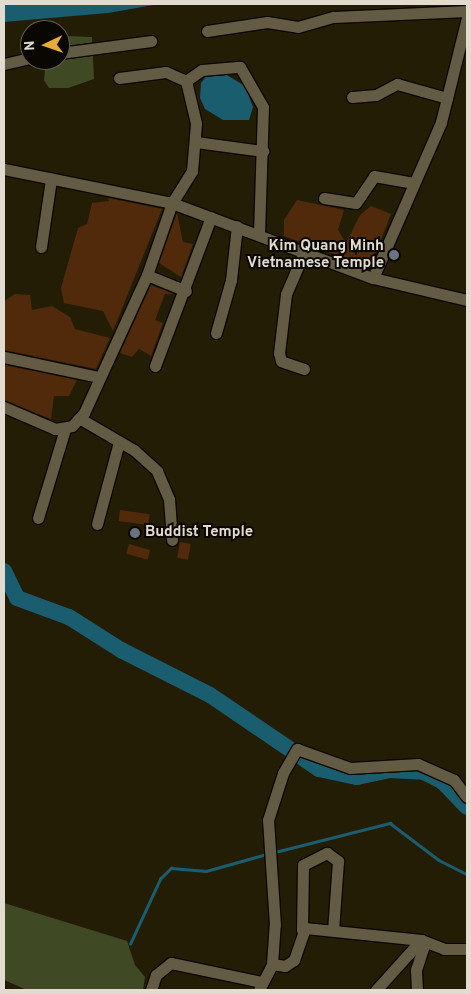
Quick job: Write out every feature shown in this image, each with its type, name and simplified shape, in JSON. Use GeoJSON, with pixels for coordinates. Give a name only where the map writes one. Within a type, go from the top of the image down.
{"type":"FeatureCollection","features":[{"type":"Feature","properties":{"kind":"street"},"geometry":{"type":"LineString","coordinates":[[207,31],[267,22],[298,27],[334,17],[467,11]]}},
{"type":"Feature","properties":{"kind":"street"},"geometry":{"type":"LineString","coordinates":[[373,278],[412,183],[441,122],[467,18]]}},
{"type":"Feature","properties":{"kind":"street"},"geometry":{"type":"LineString","coordinates":[[70,52],[151,41]]}},
{"type":"Feature","properties":{"kind":"street"},"geometry":{"type":"LineString","coordinates":[[4,64],[20,60]]}},
{"type":"Feature","properties":{"kind":"street"},"geometry":{"type":"LineString","coordinates":[[186,81],[202,70],[240,67],[263,108],[259,234]]}},
{"type":"Feature","properties":{"kind":"street"},"geometry":{"type":"LineString","coordinates":[[119,78],[166,72],[186,81]]}},
{"type":"Feature","properties":{"kind":"street"},"geometry":{"type":"LineString","coordinates":[[38,518],[65,429],[79,418],[98,377],[106,368],[146,276],[172,203],[192,171],[196,142],[186,81]]}},
{"type":"Feature","properties":{"kind":"street"},"geometry":{"type":"LineString","coordinates":[[352,97],[376,95],[403,84],[447,98]]}},
{"type":"Feature","properties":{"kind":"street"},"geometry":{"type":"LineString","coordinates":[[196,142],[263,151]]}},
{"type":"Feature","properties":{"kind":"street"},"geometry":{"type":"LineString","coordinates":[[4,169],[172,203],[305,250],[373,278],[467,300]]}},
{"type":"Feature","properties":{"kind":"street"},"geometry":{"type":"LineString","coordinates":[[324,198],[356,203],[374,176],[412,183]]}},
{"type":"Feature","properties":{"kind":"street"},"geometry":{"type":"LineString","coordinates":[[41,247],[51,179]]}},
{"type":"Feature","properties":{"kind":"street"},"geometry":{"type":"LineString","coordinates":[[155,366],[186,291],[211,217]]}},
{"type":"Feature","properties":{"kind":"street"},"geometry":{"type":"LineString","coordinates":[[216,333],[231,280],[238,226]]}},
{"type":"Feature","properties":{"kind":"street"},"geometry":{"type":"LineString","coordinates":[[304,369],[281,361],[279,353],[286,294],[305,250]]}},
{"type":"Feature","properties":{"kind":"street"},"geometry":{"type":"LineString","coordinates":[[146,276],[186,291]]}},
{"type":"Feature","properties":{"kind":"street"},"geometry":{"type":"LineString","coordinates":[[4,357],[98,377]]}},
{"type":"Feature","properties":{"kind":"street"},"geometry":{"type":"LineString","coordinates":[[4,407],[39,425],[65,429]]}},
{"type":"Feature","properties":{"kind":"street"},"geometry":{"type":"LineString","coordinates":[[79,418],[144,458],[164,481],[172,540]]}},
{"type":"Feature","properties":{"kind":"street"},"geometry":{"type":"LineString","coordinates":[[97,524],[119,442]]}},
{"type":"Feature","properties":{"kind":"street"},"geometry":{"type":"LineString","coordinates":[[150,990],[156,975],[171,963],[261,986],[272,964],[274,915],[267,845],[269,815],[290,759],[297,749],[350,768],[418,764],[454,780],[467,797]]}},
{"type":"Feature","properties":{"kind":"street"},"geometry":{"type":"LineString","coordinates":[[272,964],[285,966],[294,960],[302,930],[303,865],[327,854],[338,862],[332,930]]}},
{"type":"Feature","properties":{"kind":"street"},"geometry":{"type":"LineString","coordinates":[[302,930],[332,930],[423,941],[444,949],[467,949]]}},
{"type":"Feature","properties":{"kind":"street"},"geometry":{"type":"LineString","coordinates":[[376,990],[423,941]]}},
{"type":"Feature","properties":{"kind":"street"},"geometry":{"type":"LineString","coordinates":[[417,990],[416,970],[423,941]]}},
{"type":"Feature","properties":{"kind":"green space"},"geometry":{"type":"Polygon","coordinates":[[[70,36],[92,37],[94,79],[68,88],[49,88],[44,80],[45,70],[70,70],[70,36]]]}},
{"type":"Feature","properties":{"kind":"green space"},"geometry":{"type":"Polygon","coordinates":[[[4,903],[127,941],[135,965],[145,977],[143,990],[27,990],[4,980],[4,903]]]}},
{"type":"Feature","properties":{"kind":"water"},"geometry":{"type":"Polygon","coordinates":[[[4,4],[159,4],[108,13],[4,22],[4,4]]]}},
{"type":"Feature","properties":{"kind":"water"},"geometry":{"type":"Polygon","coordinates":[[[208,74],[225,74],[245,86],[253,107],[249,120],[223,120],[205,109],[200,98],[201,83],[208,74]]]}},
{"type":"Feature","properties":{"kind":"building"},"geometry":{"type":"Polygon","coordinates":[[[108,198],[162,209],[113,331],[103,311],[64,303],[61,288],[78,228],[87,224],[92,203],[109,201],[108,198]]]}},
{"type":"Feature","properties":{"kind":"building"},"geometry":{"type":"Polygon","coordinates":[[[297,200],[344,210],[338,230],[346,243],[360,215],[371,206],[391,214],[370,267],[284,236],[284,220],[297,200]]]}},
{"type":"Feature","properties":{"kind":"building"},"geometry":{"type":"Polygon","coordinates":[[[177,213],[183,242],[193,244],[181,277],[159,263],[177,213]]]}},
{"type":"Feature","properties":{"kind":"building"},"geometry":{"type":"Polygon","coordinates":[[[151,285],[174,294],[165,294],[155,320],[163,323],[151,356],[139,349],[132,357],[120,353],[151,285]]]}},
{"type":"Feature","properties":{"kind":"building"},"geometry":{"type":"Polygon","coordinates":[[[15,294],[30,295],[32,310],[52,306],[70,317],[75,329],[110,338],[96,369],[4,350],[4,301],[15,294]]]}},
{"type":"Feature","properties":{"kind":"building"},"geometry":{"type":"Polygon","coordinates":[[[4,365],[77,380],[69,396],[54,396],[51,419],[4,400],[4,365]]]}},
{"type":"Feature","properties":{"kind":"building"},"geometry":{"type":"Polygon","coordinates":[[[120,510],[150,514],[148,525],[118,521],[120,510]]]}},
{"type":"Feature","properties":{"kind":"building"},"geometry":{"type":"Polygon","coordinates":[[[180,542],[191,544],[188,560],[177,558],[180,542]]]}},
{"type":"Feature","properties":{"kind":"building"},"geometry":{"type":"Polygon","coordinates":[[[129,544],[150,550],[147,560],[126,554],[129,544]]]}},
{"type":"Feature","properties":{"kind":"waterway"},"geometry":{"type":"LineString","coordinates":[[4,571],[17,598],[69,617],[121,650],[210,695],[319,769],[357,777],[390,770],[424,772],[442,781],[467,807]]}},
{"type":"Feature","properties":{"kind":"waterway"},"geometry":{"type":"LineString","coordinates":[[275,852],[390,823],[439,860],[467,874]]}},
{"type":"Feature","properties":{"kind":"waterway"},"geometry":{"type":"LineString","coordinates":[[130,944],[160,879],[171,868],[206,871],[267,854]]}},
{"type":"Feature","properties":{"kind":"place","name":"Kim Quang Minh Vietnamese Temple"},"geometry":{"type":"Point","coordinates":[394,255]}},
{"type":"Feature","properties":{"kind":"place","name":"Buddist Temple"},"geometry":{"type":"Point","coordinates":[135,533]}}]}
